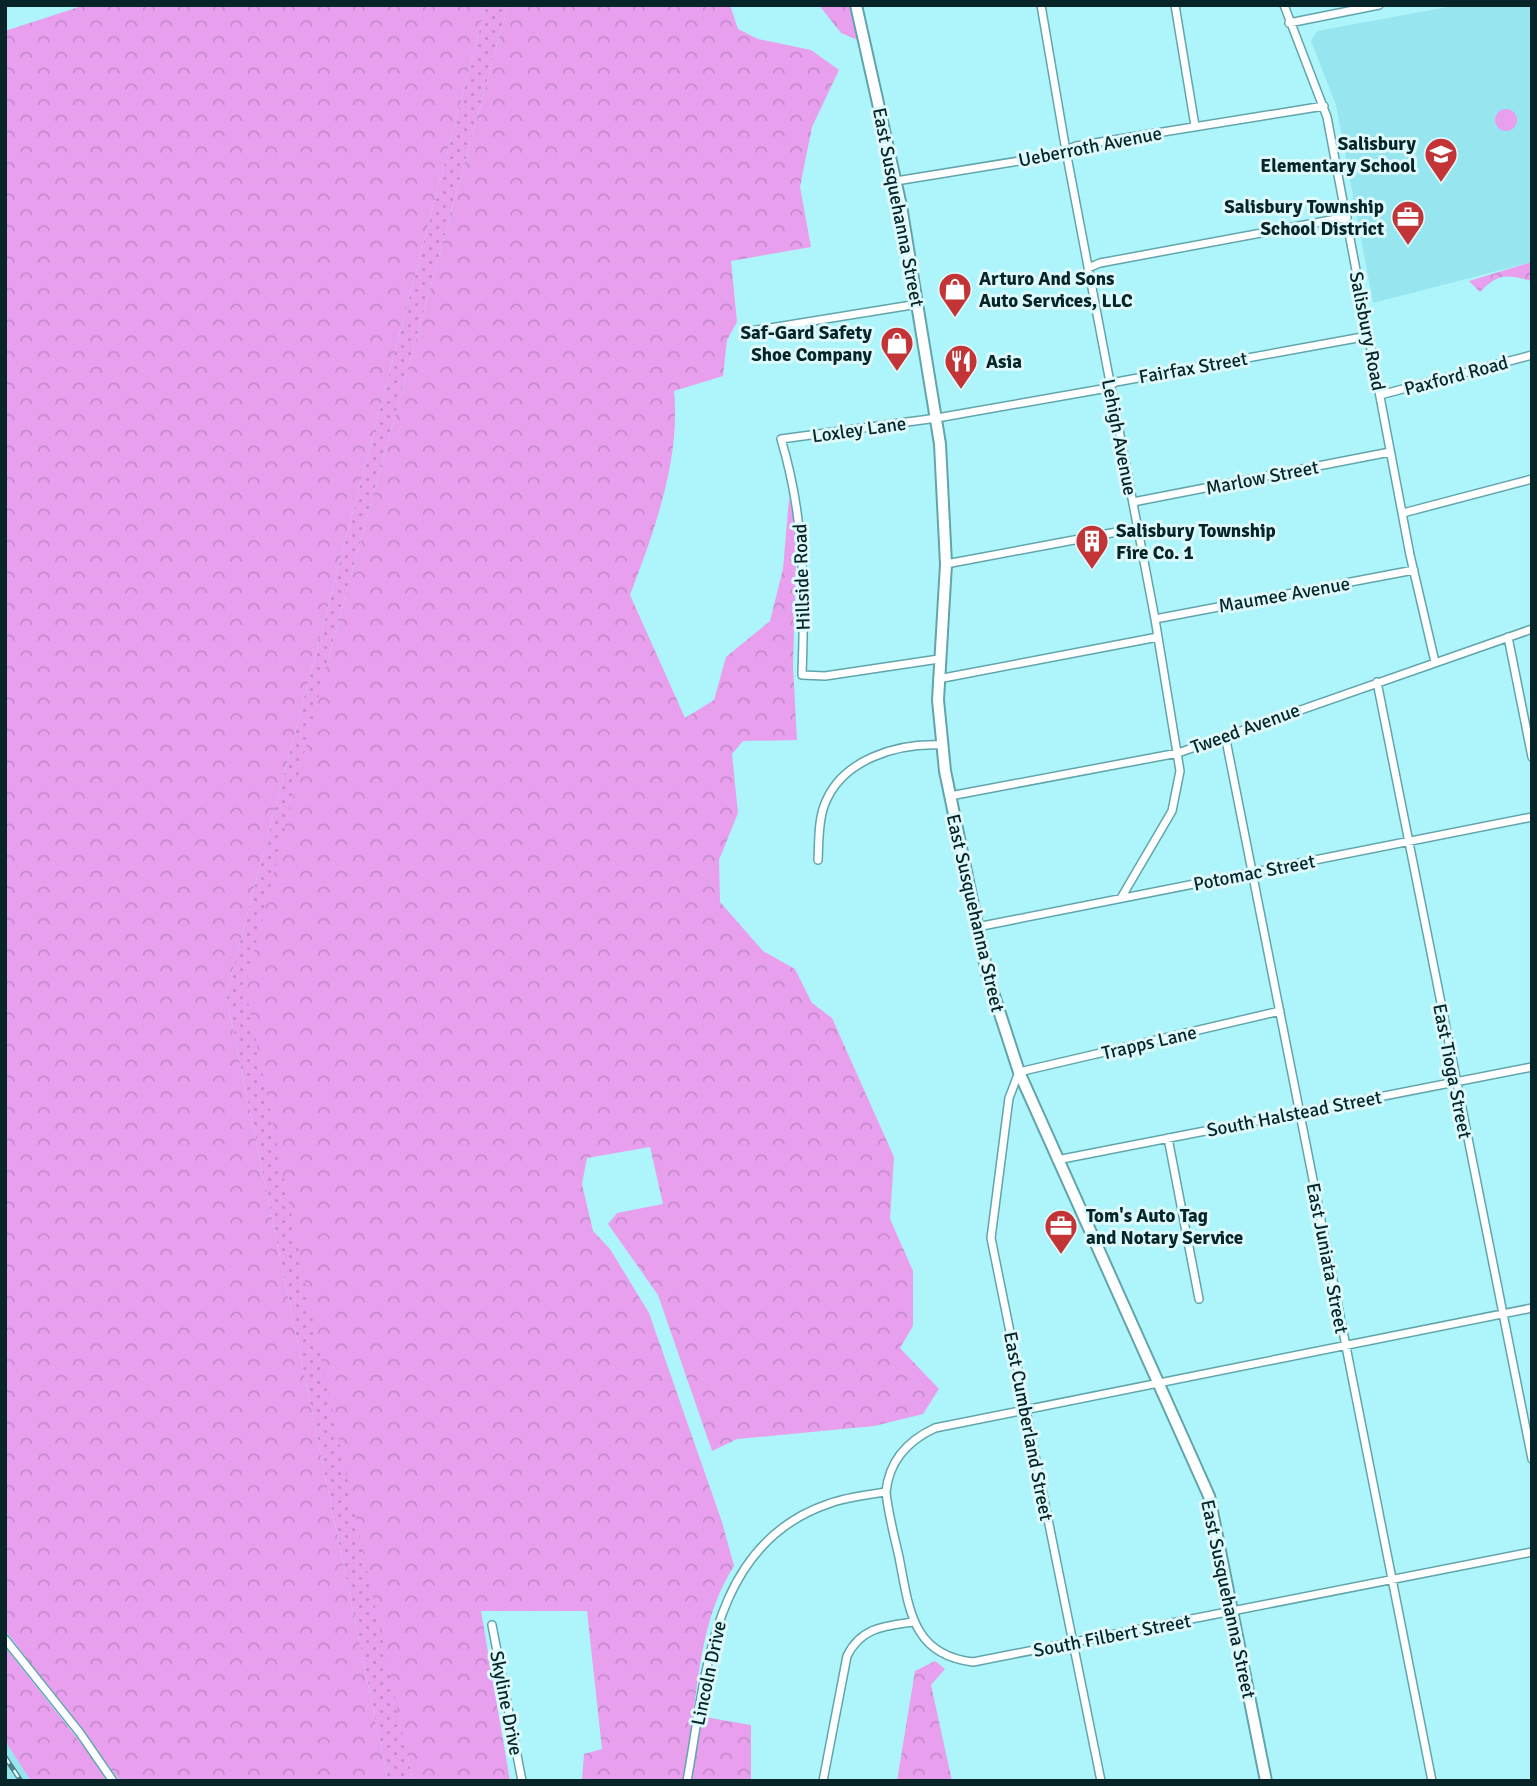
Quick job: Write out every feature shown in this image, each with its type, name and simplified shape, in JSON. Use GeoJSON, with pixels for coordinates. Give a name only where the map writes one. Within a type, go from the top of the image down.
{"type":"FeatureCollection","features":[{"type":"Feature","properties":{"kind":"main road","name":"East Susquehanna Street"},"geometry":{"type":"LineString","coordinates":[[856,5],[896,181],[937,418],[946,508],[946,564],[938,679],[942,745],[977,926],[998,1011],[1019,1072],[1209,1496],[1266,1781]]}},
{"type":"Feature","properties":{"kind":"street","name":"Lehigh Avenue"},"geometry":{"type":"LineString","coordinates":[[1041,5],[1178,753],[1179,785],[1172,811],[1121,898]]}},
{"type":"Feature","properties":{"kind":"street"},"geometry":{"type":"LineString","coordinates":[[1175,5],[1195,126]]}},
{"type":"Feature","properties":{"kind":"street","name":"Salisbury Road"},"geometry":{"type":"LineString","coordinates":[[1284,5],[1324,106],[1348,217],[1390,452],[1435,662]]}},
{"type":"Feature","properties":{"kind":"street"},"geometry":{"type":"LineString","coordinates":[[1289,23],[1379,5]]}},
{"type":"Feature","properties":{"kind":"street","name":"Ueberroth Avenue"},"geometry":{"type":"LineString","coordinates":[[896,181],[1066,151],[1076,146],[1324,106]]}},
{"type":"Feature","properties":{"kind":"street"},"geometry":{"type":"LineString","coordinates":[[1088,268],[1100,263],[1348,217]]}},
{"type":"Feature","properties":{"kind":"street"},"geometry":{"type":"LineString","coordinates":[[745,332],[918,304]]}},
{"type":"Feature","properties":{"kind":"street","name":"Fairfax Street"},"geometry":{"type":"LineString","coordinates":[[937,418],[1368,336]]}},
{"type":"Feature","properties":{"kind":"street","name":"Paxford Road"},"geometry":{"type":"LineString","coordinates":[[1380,395],[1532,355]]}},
{"type":"Feature","properties":{"kind":"street","name":"Loxley Lane"},"geometry":{"type":"LineString","coordinates":[[781,439],[937,418]]}},
{"type":"Feature","properties":{"kind":"street","name":"Hillside Road"},"geometry":{"type":"LineString","coordinates":[[781,439],[794,486],[804,556],[802,675],[825,676],[939,659]]}},
{"type":"Feature","properties":{"kind":"street","name":"Marlow Street"},"geometry":{"type":"LineString","coordinates":[[1133,502],[1390,452]]}},
{"type":"Feature","properties":{"kind":"street"},"geometry":{"type":"LineString","coordinates":[[1403,513],[1532,479]]}},
{"type":"Feature","properties":{"kind":"street"},"geometry":{"type":"LineString","coordinates":[[946,564],[1138,528]]}},
{"type":"Feature","properties":{"kind":"street","name":"Maumee Avenue"},"geometry":{"type":"LineString","coordinates":[[1155,618],[1414,570]]}},
{"type":"Feature","properties":{"kind":"street","name":"Tweed Avenue"},"geometry":{"type":"LineString","coordinates":[[950,796],[1178,753],[1532,629]]}},
{"type":"Feature","properties":{"kind":"street"},"geometry":{"type":"LineString","coordinates":[[938,679],[1158,637]]}},
{"type":"Feature","properties":{"kind":"street"},"geometry":{"type":"LineString","coordinates":[[1508,637],[1532,757]]}},
{"type":"Feature","properties":{"kind":"street","name":"East Tioga Street"},"geometry":{"type":"LineString","coordinates":[[1377,682],[1532,1459]]}},
{"type":"Feature","properties":{"kind":"street","name":"East Juniata Street"},"geometry":{"type":"LineString","coordinates":[[1225,735],[1433,1781]]}},
{"type":"Feature","properties":{"kind":"street"},"geometry":{"type":"LineString","coordinates":[[818,860],[824,806],[843,778],[880,753],[912,745],[942,745]]}},
{"type":"Feature","properties":{"kind":"street","name":"Potomac Street"},"geometry":{"type":"LineString","coordinates":[[977,926],[1532,817]]}},
{"type":"Feature","properties":{"kind":"street","name":"Trapps Lane"},"geometry":{"type":"LineString","coordinates":[[1019,1072],[1280,1012]]}},
{"type":"Feature","properties":{"kind":"street","name":"South Halstead Street"},"geometry":{"type":"LineString","coordinates":[[1057,1160],[1532,1067]]}},
{"type":"Feature","properties":{"kind":"street","name":"East Cumberland Street"},"geometry":{"type":"LineString","coordinates":[[1019,1072],[1009,1098],[990,1227],[1101,1781]]}},
{"type":"Feature","properties":{"kind":"street"},"geometry":{"type":"LineString","coordinates":[[1168,1138],[1199,1299]]}},
{"type":"Feature","properties":{"kind":"street"},"geometry":{"type":"LineString","coordinates":[[823,1781],[851,1646],[873,1629],[913,1622],[886,1492],[894,1462],[922,1434],[947,1425],[1532,1308]]}},
{"type":"Feature","properties":{"kind":"street","name":"Lincoln Drive"},"geometry":{"type":"LineString","coordinates":[[687,1781],[713,1637],[724,1603],[745,1568],[771,1538],[803,1515],[839,1500],[886,1492]]}},
{"type":"Feature","properties":{"kind":"street","name":"South Filbert Street"},"geometry":{"type":"LineString","coordinates":[[913,1622],[927,1643],[960,1660],[984,1661],[1532,1552]]}},
{"type":"Feature","properties":{"kind":"street","name":"Skyline Drive"},"geometry":{"type":"LineString","coordinates":[[492,1625],[522,1781]]}},
{"type":"Feature","properties":{"kind":"street"},"geometry":{"type":"LineString","coordinates":[[5,1639],[80,1732],[113,1781]]}},
{"type":"Feature","properties":{"kind":"shaded area","name":"Salisbury Elementary School"},"geometry":{"type":"Polygon","coordinates":[[[1458,5],[1532,5],[1532,262],[1373,303],[1336,105],[1311,41],[1317,31],[1458,5]]]}},
{"type":"Feature","properties":{"kind":"shaded area"},"geometry":{"type":"Polygon","coordinates":[[[5,1741],[31,1781],[5,1781],[5,1741]]]}},
{"type":"Feature","properties":{"kind":"green space"},"geometry":{"type":"Polygon","coordinates":[[[85,5],[486,5],[226,995],[388,1781],[120,1781],[5,1630],[5,31],[85,5]]]}},
{"type":"Feature","properties":{"kind":"green space"},"geometry":{"type":"Polygon","coordinates":[[[486,5],[508,5],[327,663],[396,1699],[413,1781],[388,1781],[226,995],[486,5]]]}},
{"type":"Feature","properties":{"kind":"green space"},"geometry":{"type":"Polygon","coordinates":[[[508,5],[730,5],[738,29],[758,39],[811,50],[839,70],[812,127],[800,187],[811,247],[731,261],[737,322],[727,340],[723,376],[674,391],[673,443],[664,495],[630,595],[685,718],[714,700],[726,657],[770,621],[783,569],[789,498],[797,526],[793,667],[797,740],[743,741],[732,754],[738,813],[719,860],[720,902],[763,951],[795,969],[812,1003],[832,1018],[894,1157],[890,1219],[913,1271],[913,1326],[900,1348],[939,1389],[923,1414],[874,1426],[737,1439],[712,1451],[658,1295],[608,1224],[617,1213],[663,1204],[650,1147],[587,1158],[582,1184],[593,1231],[610,1249],[649,1313],[722,1522],[734,1566],[710,1619],[701,1657],[693,1715],[751,1725],[751,1781],[582,1781],[584,1754],[602,1749],[587,1611],[481,1611],[510,1781],[413,1781],[314,1326],[245,987],[327,663],[508,5]]]}},
{"type":"Feature","properties":{"kind":"green space"},"geometry":{"type":"Polygon","coordinates":[[[819,5],[856,5],[863,42],[841,33],[819,5]]]}},
{"type":"Feature","properties":{"kind":"green space"},"geometry":{"type":"Polygon","coordinates":[[[1506,109],[1514,112],[1517,120],[1514,128],[1506,131],[1498,128],[1495,120],[1498,112],[1506,109]]]}},
{"type":"Feature","properties":{"kind":"green space"},"geometry":{"type":"Polygon","coordinates":[[[1532,262],[1532,281],[1516,277],[1498,278],[1480,292],[1469,281],[1532,262]]]}},
{"type":"Feature","properties":{"kind":"green space"},"geometry":{"type":"Polygon","coordinates":[[[5,1647],[96,1762],[106,1781],[31,1781],[5,1741],[5,1647]]]}},
{"type":"Feature","properties":{"kind":"green space"},"geometry":{"type":"Polygon","coordinates":[[[935,1661],[945,1669],[931,1685],[952,1781],[897,1781],[915,1671],[935,1661]]]}},
{"type":"Feature","properties":{"kind":"railway"},"geometry":{"type":"LineString","coordinates":[[5,1757],[21,1781]]}},
{"type":"Feature","properties":{"kind":"place","name":"Salisbury Elementary School"},"geometry":{"type":"Point","coordinates":[1441,184]}},
{"type":"Feature","properties":{"kind":"place","name":"Salisbury Township School District"},"geometry":{"type":"Point","coordinates":[1408,247]}},
{"type":"Feature","properties":{"kind":"place","name":"Arturo And Sons Auto Services, LLC"},"geometry":{"type":"Point","coordinates":[955,319]}},
{"type":"Feature","properties":{"kind":"place","name":"Saf-Gard Safety Shoe Company"},"geometry":{"type":"Point","coordinates":[897,373]}},
{"type":"Feature","properties":{"kind":"place","name":"Asia"},"geometry":{"type":"Point","coordinates":[961,391]}},
{"type":"Feature","properties":{"kind":"place","name":"Salisbury Township Fire Co. 1"},"geometry":{"type":"Point","coordinates":[1092,571]}},
{"type":"Feature","properties":{"kind":"place","name":"Tom's Auto Tag and Notary Service"},"geometry":{"type":"Point","coordinates":[1061,1256]}}]}
